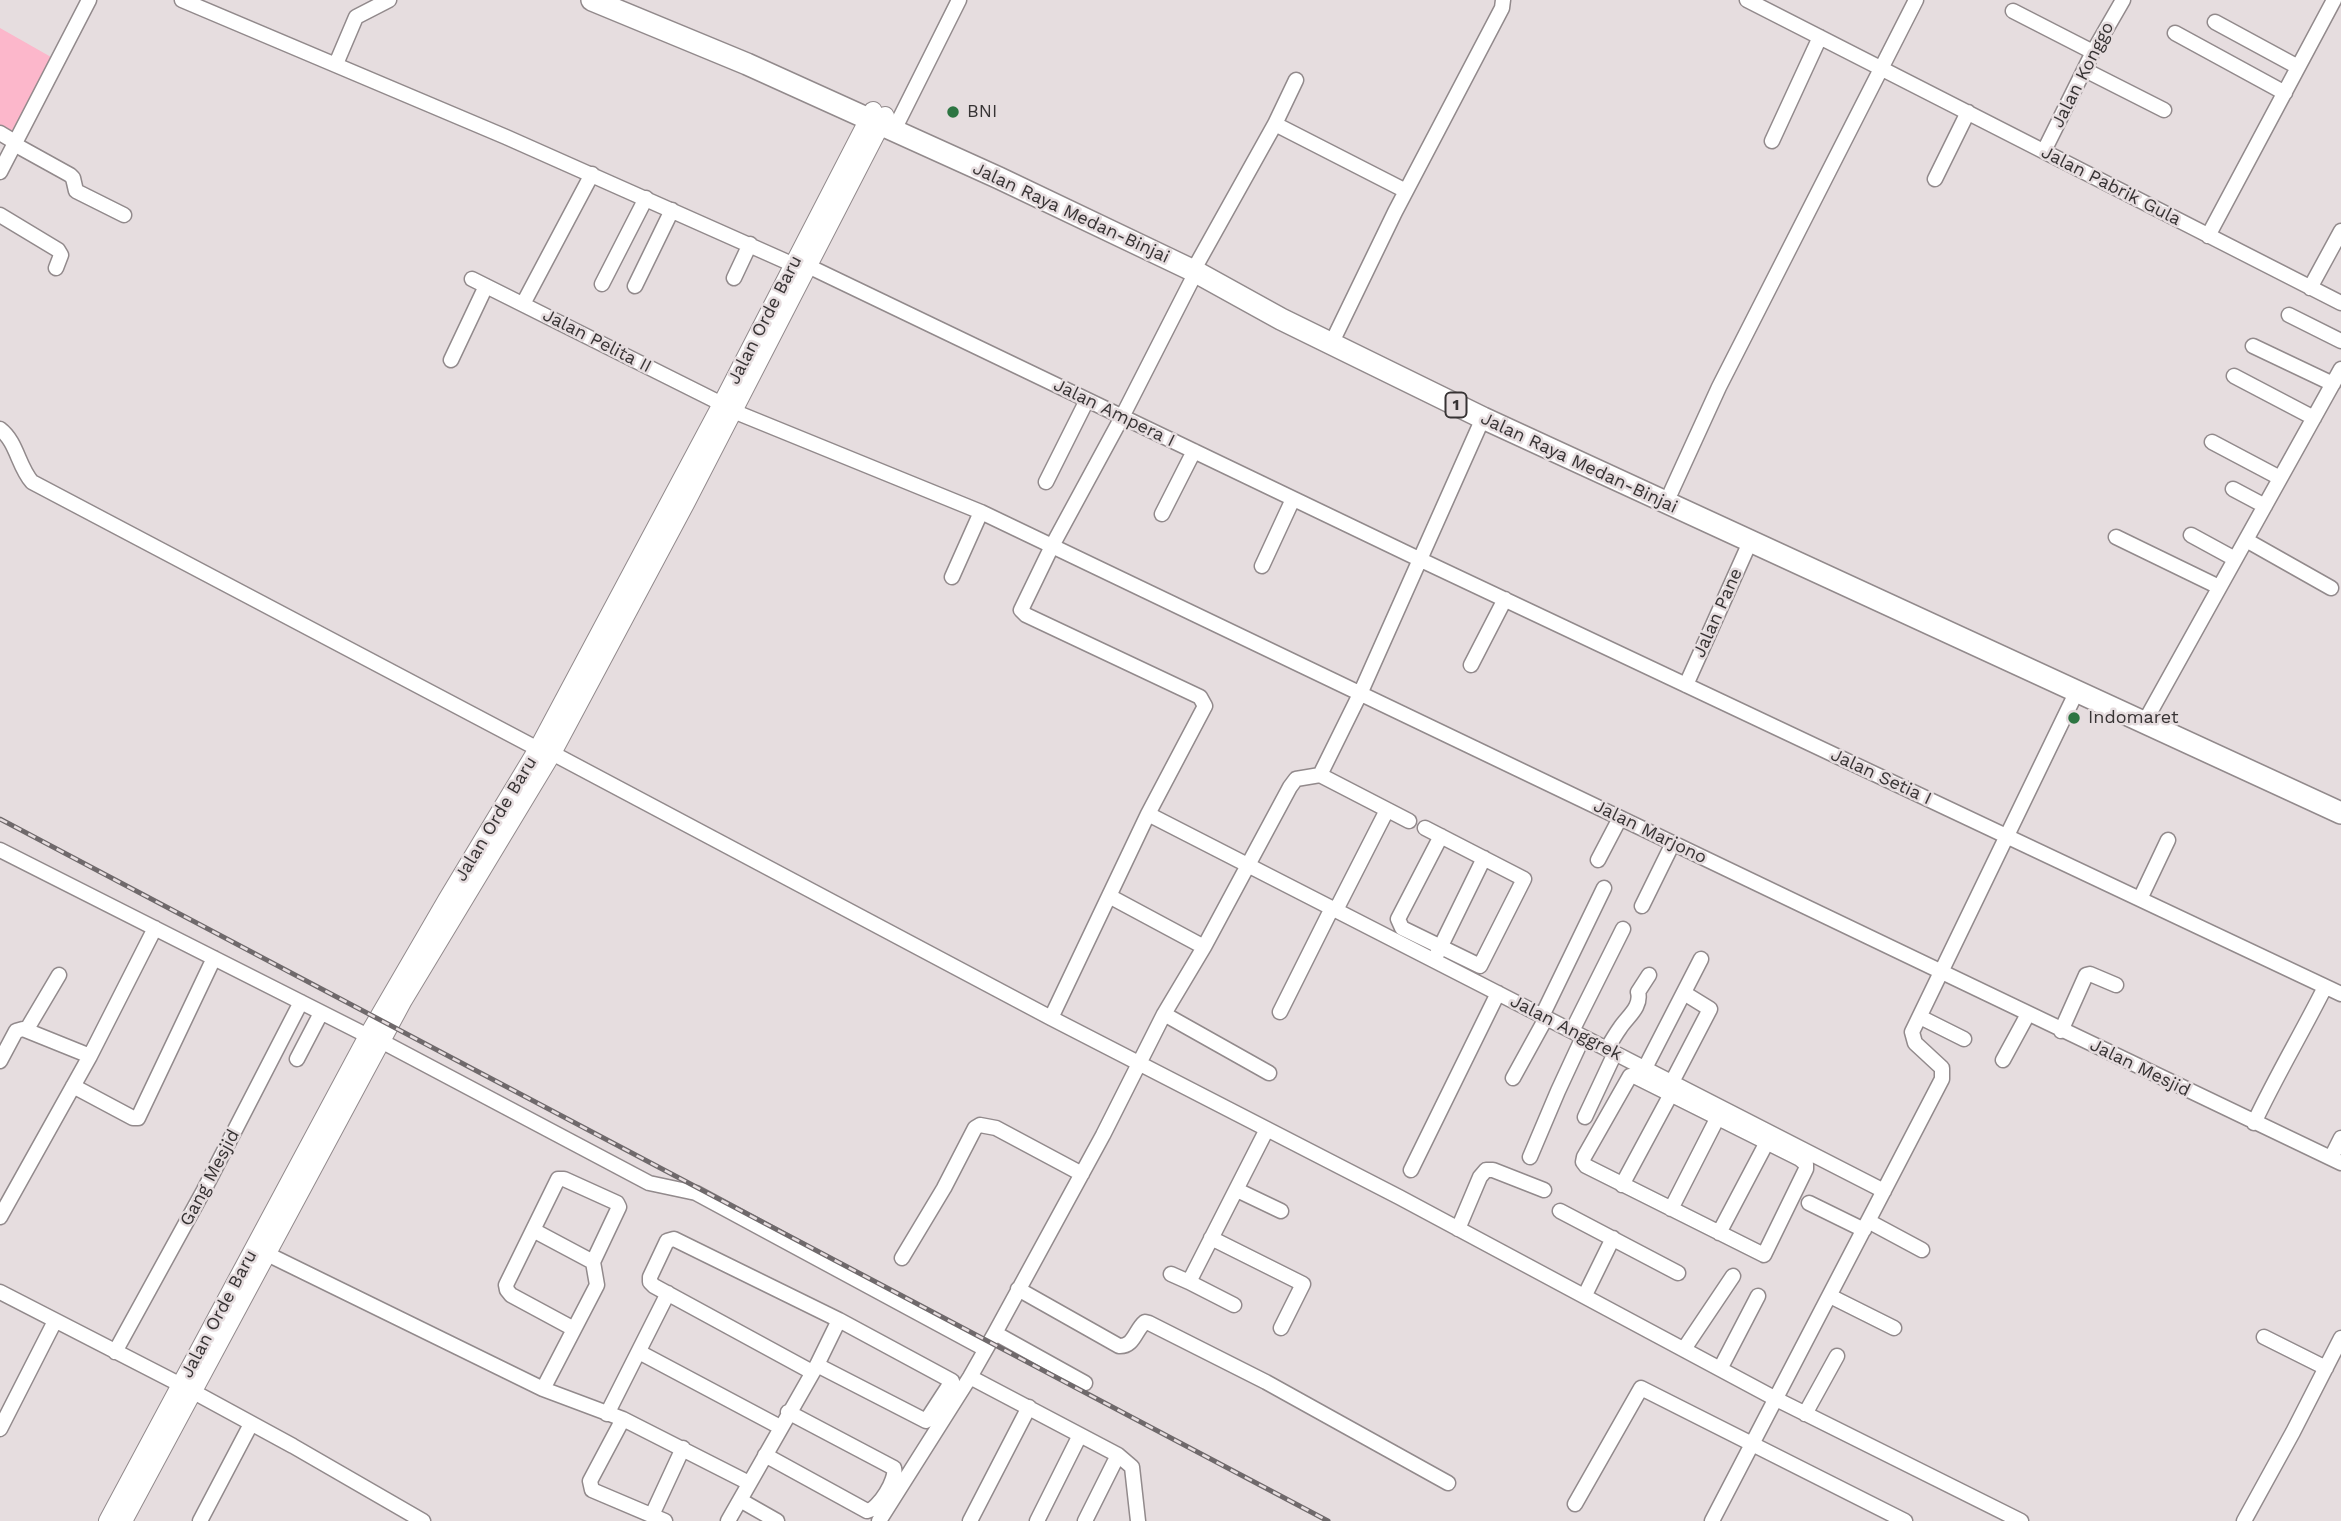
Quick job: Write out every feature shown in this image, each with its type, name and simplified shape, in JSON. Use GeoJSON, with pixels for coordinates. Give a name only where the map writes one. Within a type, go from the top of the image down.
{"type":"FeatureCollection","features":[{"type":"Feature","properties":{"kind":"highway","name":"Jalan Raya Medan-Binjai"},"geometry":{"type":"LineString","coordinates":[[592,0],[883,121]]}},
{"type":"Feature","properties":{"kind":"highway","name":"Jalan Raya Medan-Binjai"},"geometry":{"type":"LineString","coordinates":[[625,0],[1197,267],[1750,542],[2076,693],[2146,718],[2312,786],[2341,801]]}},
{"type":"Feature","properties":{"kind":"highway","name":"Jalan Raya Medan-Binjai"},"geometry":{"type":"LineString","coordinates":[[1197,267],[1281,319],[1483,418],[1609,470],[1671,492],[2341,813]]}},
{"type":"Feature","properties":{"kind":"main road","name":"Jalan Orde Baru"},"geometry":{"type":"LineString","coordinates":[[123,1521],[187,1388],[260,1250],[375,1039],[545,751],[801,266],[883,121]]}},
{"type":"Feature","properties":{"kind":"main road","name":"Jalan Orde Baru"},"geometry":{"type":"LineString","coordinates":[[108,1521],[187,1388]]}},
{"type":"Feature","properties":{"kind":"street"},"geometry":{"type":"LineString","coordinates":[[0,172],[89,0]]}},
{"type":"Feature","properties":{"kind":"street","name":"Jalan Ampera I"},"geometry":{"type":"LineString","coordinates":[[182,0],[801,266],[1421,560]]}},
{"type":"Feature","properties":{"kind":"street"},"geometry":{"type":"LineString","coordinates":[[336,64],[356,18],[388,0]]}},
{"type":"Feature","properties":{"kind":"street"},"geometry":{"type":"LineString","coordinates":[[883,121],[959,0]]}},
{"type":"Feature","properties":{"kind":"street"},"geometry":{"type":"LineString","coordinates":[[1335,335],[1406,191],[1502,8],[1503,0]]}},
{"type":"Feature","properties":{"kind":"street","name":"Jalan Pabrik Gula"},"geometry":{"type":"LineString","coordinates":[[1748,0],[2341,303]]}},
{"type":"Feature","properties":{"kind":"street"},"geometry":{"type":"LineString","coordinates":[[1671,492],[1724,377],[1916,0]]}},
{"type":"Feature","properties":{"kind":"street","name":"Jalan Konggo"},"geometry":{"type":"LineString","coordinates":[[2044,151],[2093,52],[2123,0]]}},
{"type":"Feature","properties":{"kind":"street"},"geometry":{"type":"LineString","coordinates":[[2208,236],[2334,0]]}},
{"type":"Feature","properties":{"kind":"street"},"geometry":{"type":"LineString","coordinates":[[2013,11],[2093,52]]}},
{"type":"Feature","properties":{"kind":"street"},"geometry":{"type":"LineString","coordinates":[[2215,22],[2298,67]]}},
{"type":"Feature","properties":{"kind":"street"},"geometry":{"type":"LineString","coordinates":[[2175,33],[2285,93]]}},
{"type":"Feature","properties":{"kind":"street"},"geometry":{"type":"LineString","coordinates":[[1772,141],[1820,37]]}},
{"type":"Feature","properties":{"kind":"street"},"geometry":{"type":"LineString","coordinates":[[2085,70],[2164,110]]}},
{"type":"Feature","properties":{"kind":"street"},"geometry":{"type":"LineString","coordinates":[[1051,1018],[1148,814],[1205,706],[1200,697],[1026,615],[1021,610],[1296,80]]}},
{"type":"Feature","properties":{"kind":"street"},"geometry":{"type":"LineString","coordinates":[[1935,178],[1968,112]]}},
{"type":"Feature","properties":{"kind":"street"},"geometry":{"type":"LineString","coordinates":[[1275,124],[1406,191]]}},
{"type":"Feature","properties":{"kind":"street"},"geometry":{"type":"LineString","coordinates":[[0,133],[70,175],[76,191],[124,215]]}},
{"type":"Feature","properties":{"kind":"street"},"geometry":{"type":"LineString","coordinates":[[523,304],[592,174]]}},
{"type":"Feature","properties":{"kind":"street"},"geometry":{"type":"LineString","coordinates":[[602,284],[646,198]]}},
{"type":"Feature","properties":{"kind":"street"},"geometry":{"type":"LineString","coordinates":[[635,286],[672,209]]}},
{"type":"Feature","properties":{"kind":"street"},"geometry":{"type":"LineString","coordinates":[[0,215],[58,250],[61,255],[56,268]]}},
{"type":"Feature","properties":{"kind":"street"},"geometry":{"type":"LineString","coordinates":[[2310,288],[2341,231]]}},
{"type":"Feature","properties":{"kind":"street"},"geometry":{"type":"LineString","coordinates":[[734,278],[750,244]]}},
{"type":"Feature","properties":{"kind":"street","name":"Jalan Pelita II"},"geometry":{"type":"LineString","coordinates":[[472,279],[727,407],[981,512],[1052,546]]}},
{"type":"Feature","properties":{"kind":"street"},"geometry":{"type":"LineString","coordinates":[[452,360],[486,286]]}},
{"type":"Feature","properties":{"kind":"street"},"geometry":{"type":"LineString","coordinates":[[2289,315],[2341,341]]}},
{"type":"Feature","properties":{"kind":"street"},"geometry":{"type":"LineString","coordinates":[[2253,346],[2335,389]]}},
{"type":"Feature","properties":{"kind":"street"},"geometry":{"type":"LineString","coordinates":[[2146,718],[2314,418],[2335,389],[2341,369]]}},
{"type":"Feature","properties":{"kind":"street"},"geometry":{"type":"LineString","coordinates":[[2234,376],[2314,418]]}},
{"type":"Feature","properties":{"kind":"street"},"geometry":{"type":"LineString","coordinates":[[1045,482],[1087,400]]}},
{"type":"Feature","properties":{"kind":"street"},"geometry":{"type":"LineString","coordinates":[[1321,775],[1421,560],[1483,418]]}},
{"type":"Feature","properties":{"kind":"street"},"geometry":{"type":"LineString","coordinates":[[0,429],[12,443],[25,473],[32,482],[1051,1018],[1458,1228],[1776,1399],[2021,1521]]}},
{"type":"Feature","properties":{"kind":"street"},"geometry":{"type":"LineString","coordinates":[[2211,442],[2280,478]]}},
{"type":"Feature","properties":{"kind":"street"},"geometry":{"type":"LineString","coordinates":[[1161,514],[1194,451]]}},
{"type":"Feature","properties":{"kind":"street"},"geometry":{"type":"LineString","coordinates":[[2233,489],[2265,506]]}},
{"type":"Feature","properties":{"kind":"street"},"geometry":{"type":"LineString","coordinates":[[1262,566],[1293,499]]}},
{"type":"Feature","properties":{"kind":"street"},"geometry":{"type":"LineString","coordinates":[[952,577],[981,512]]}},
{"type":"Feature","properties":{"kind":"street"},"geometry":{"type":"LineString","coordinates":[[2191,535],[2235,559]]}},
{"type":"Feature","properties":{"kind":"street"},"geometry":{"type":"LineString","coordinates":[[2116,537],[2219,587]]}},
{"type":"Feature","properties":{"kind":"street"},"geometry":{"type":"LineString","coordinates":[[2246,540],[2331,588]]}},
{"type":"Feature","properties":{"kind":"street","name":"Jalan Pane"},"geometry":{"type":"LineString","coordinates":[[1686,685],[1750,542]]}},
{"type":"Feature","properties":{"kind":"street","name":"Jalan Marjono"},"geometry":{"type":"LineString","coordinates":[[1052,546],[1940,971]]}},
{"type":"Feature","properties":{"kind":"street","name":"Jalan Setia I"},"geometry":{"type":"LineString","coordinates":[[1421,560],[2341,994]]}},
{"type":"Feature","properties":{"kind":"street"},"geometry":{"type":"LineString","coordinates":[[1471,665],[1504,599]]}},
{"type":"Feature","properties":{"kind":"street"},"geometry":{"type":"LineString","coordinates":[[1712,1521],[1942,1079],[1942,1068],[1914,1043],[1912,1032],[2076,693]]}},
{"type":"Feature","properties":{"kind":"street"},"geometry":{"type":"LineString","coordinates":[[879,1521],[995,1333],[1082,1174],[1164,1014],[1296,779],[1321,775],[1409,821]]}},
{"type":"Feature","properties":{"kind":"street"},"geometry":{"type":"LineString","coordinates":[[1280,1012],[1387,810]]}},
{"type":"Feature","properties":{"kind":"street","name":"Jalan Anggrek"},"geometry":{"type":"LineString","coordinates":[[1148,814],[1334,909],[1436,954],[1498,993],[1644,1068],[1671,1088],[1884,1191]]}},
{"type":"Feature","properties":{"kind":"street"},"geometry":{"type":"LineString","coordinates":[[1598,860],[1620,818]]}},
{"type":"Feature","properties":{"kind":"street"},"geometry":{"type":"LineString","coordinates":[[1425,828],[1441,836],[1484,858],[1522,877],[1524,879],[1480,966],[1436,954],[1402,928],[1398,919],[1441,836]]}},
{"type":"Feature","properties":{"kind":"street"},"geometry":{"type":"LineString","coordinates":[[2140,899],[2168,840]]}},
{"type":"Feature","properties":{"kind":"street"},"geometry":{"type":"LineString","coordinates":[[1642,906],[1673,843]]}},
{"type":"Feature","properties":{"kind":"street"},"geometry":{"type":"LineString","coordinates":[[0,849],[375,1039],[649,1183],[696,1193],[985,1349]]}},
{"type":"Feature","properties":{"kind":"street"},"geometry":{"type":"LineString","coordinates":[[1436,954],[1484,858]]}},
{"type":"Feature","properties":{"kind":"street"},"geometry":{"type":"LineString","coordinates":[[1513,1078],[1604,888]]}},
{"type":"Feature","properties":{"kind":"street"},"geometry":{"type":"LineString","coordinates":[[1110,896],[1204,947]]}},
{"type":"Feature","properties":{"kind":"street"},"geometry":{"type":"LineString","coordinates":[[0,1217],[90,1056],[155,928]]}},
{"type":"Feature","properties":{"kind":"street"},"geometry":{"type":"LineString","coordinates":[[1530,1157],[1623,929]]}},
{"type":"Feature","properties":{"kind":"street"},"geometry":{"type":"LineString","coordinates":[[73,1086],[133,1118],[138,1118],[214,958]]}},
{"type":"Feature","properties":{"kind":"street"},"geometry":{"type":"LineString","coordinates":[[1644,1068],[1701,959]]}},
{"type":"Feature","properties":{"kind":"street","name":"Jalan Mesjid"},"geometry":{"type":"LineString","coordinates":[[1940,971],[2336,1161]]}},
{"type":"Feature","properties":{"kind":"street"},"geometry":{"type":"LineString","coordinates":[[2061,1031],[2086,975],[2090,974],[2116,985]]}},
{"type":"Feature","properties":{"kind":"street"},"geometry":{"type":"LineString","coordinates":[[27,1030],[59,975]]}},
{"type":"Feature","properties":{"kind":"street"},"geometry":{"type":"LineString","coordinates":[[1585,1116],[1621,1025],[1629,1018],[1639,1000],[1638,992],[1650,975]]}},
{"type":"Feature","properties":{"kind":"street"},"geometry":{"type":"LineString","coordinates":[[2254,1123],[2325,987]]}},
{"type":"Feature","properties":{"kind":"street"},"geometry":{"type":"LineString","coordinates":[[1411,1170],[1498,993]]}},
{"type":"Feature","properties":{"kind":"street"},"geometry":{"type":"LineString","coordinates":[[1622,1185],[1710,1009],[1684,993]]}},
{"type":"Feature","properties":{"kind":"street","name":"Gang Mesjid"},"geometry":{"type":"LineString","coordinates":[[115,1352],[204,1190],[301,1002]]}},
{"type":"Feature","properties":{"kind":"street"},"geometry":{"type":"LineString","coordinates":[[297,1059],[321,1013]]}},
{"type":"Feature","properties":{"kind":"street"},"geometry":{"type":"LineString","coordinates":[[1164,1014],[1269,1073]]}},
{"type":"Feature","properties":{"kind":"street"},"geometry":{"type":"LineString","coordinates":[[2003,1060],[2028,1014]]}},
{"type":"Feature","properties":{"kind":"street"},"geometry":{"type":"LineString","coordinates":[[1920,1017],[1964,1039]]}},
{"type":"Feature","properties":{"kind":"street"},"geometry":{"type":"LineString","coordinates":[[0,1062],[19,1029],[90,1056]]}},
{"type":"Feature","properties":{"kind":"street"},"geometry":{"type":"LineString","coordinates":[[1671,1088],[1629,1076],[1584,1157],[1586,1166],[1622,1185],[1762,1255],[1766,1253],[1806,1169],[1806,1164],[1800,1159],[1719,1113],[1671,1209]]}},
{"type":"Feature","properties":{"kind":"street"},"geometry":{"type":"LineString","coordinates":[[902,1258],[944,1188],[975,1128],[980,1125],[996,1128],[1082,1174]]}},
{"type":"Feature","properties":{"kind":"street"},"geometry":{"type":"LineString","coordinates":[[1189,1282],[1267,1129]]}},
{"type":"Feature","properties":{"kind":"street"},"geometry":{"type":"LineString","coordinates":[[2336,1161],[2341,1138]]}},
{"type":"Feature","properties":{"kind":"street"},"geometry":{"type":"LineString","coordinates":[[1719,1233],[1767,1142]]}},
{"type":"Feature","properties":{"kind":"street"},"geometry":{"type":"LineString","coordinates":[[1458,1228],[1479,1177],[1486,1170],[1493,1170],[1544,1190]]}},
{"type":"Feature","properties":{"kind":"street"},"geometry":{"type":"LineString","coordinates":[[543,1388],[574,1329],[597,1285],[593,1262],[618,1212],[617,1203],[564,1179],[558,1179],[506,1285],[511,1295],[574,1329]]}},
{"type":"Feature","properties":{"kind":"street"},"geometry":{"type":"LineString","coordinates":[[1237,1190],[1281,1211]]}},
{"type":"Feature","properties":{"kind":"street"},"geometry":{"type":"LineString","coordinates":[[1809,1203],[1923,1250]]}},
{"type":"Feature","properties":{"kind":"street"},"geometry":{"type":"LineString","coordinates":[[1560,1211],[1678,1273]]}},
{"type":"Feature","properties":{"kind":"street"},"geometry":{"type":"LineString","coordinates":[[533,1230],[593,1262]]}},
{"type":"Feature","properties":{"kind":"street"},"geometry":{"type":"LineString","coordinates":[[1211,1238],[1303,1284],[1281,1328]]}},
{"type":"Feature","properties":{"kind":"street"},"geometry":{"type":"LineString","coordinates":[[1585,1295],[1613,1238]]}},
{"type":"Feature","properties":{"kind":"street"},"geometry":{"type":"LineString","coordinates":[[674,1239],[839,1320],[950,1379],[951,1384],[928,1420],[923,1421],[815,1369],[654,1286],[650,1277],[667,1241],[674,1239]]}},
{"type":"Feature","properties":{"kind":"street"},"geometry":{"type":"LineString","coordinates":[[260,1250],[543,1388],[623,1419],[749,1483]]}},
{"type":"Feature","properties":{"kind":"street"},"geometry":{"type":"LineString","coordinates":[[1171,1274],[1234,1305]]}},
{"type":"Feature","properties":{"kind":"street"},"geometry":{"type":"LineString","coordinates":[[1684,1349],[1733,1276]]}},
{"type":"Feature","properties":{"kind":"street"},"geometry":{"type":"LineString","coordinates":[[1018,1289],[1119,1346],[1124,1347],[1130,1343],[1142,1324],[1149,1323],[1266,1382],[1448,1483]]}},
{"type":"Feature","properties":{"kind":"street"},"geometry":{"type":"LineString","coordinates":[[0,1292],[187,1388],[423,1521]]}},
{"type":"Feature","properties":{"kind":"street"},"geometry":{"type":"LineString","coordinates":[[607,1414],[668,1293]]}},
{"type":"Feature","properties":{"kind":"street"},"geometry":{"type":"LineString","coordinates":[[1720,1369],[1758,1296]]}},
{"type":"Feature","properties":{"kind":"street"},"geometry":{"type":"LineString","coordinates":[[1830,1296],[1894,1328]]}},
{"type":"Feature","properties":{"kind":"street"},"geometry":{"type":"LineString","coordinates":[[728,1521],[815,1369],[839,1320]]}},
{"type":"Feature","properties":{"kind":"street"},"geometry":{"type":"LineString","coordinates":[[0,1429],[55,1321]]}},
{"type":"Feature","properties":{"kind":"street"},"geometry":{"type":"LineString","coordinates":[[995,1333],[1085,1382]]}},
{"type":"Feature","properties":{"kind":"street"},"geometry":{"type":"LineString","coordinates":[[2264,1337],[2326,1368]]}},
{"type":"Feature","properties":{"kind":"street"},"geometry":{"type":"LineString","coordinates":[[2244,1521],[2341,1338]]}},
{"type":"Feature","properties":{"kind":"street"},"geometry":{"type":"LineString","coordinates":[[639,1352],[780,1427]]}},
{"type":"Feature","properties":{"kind":"street"},"geometry":{"type":"LineString","coordinates":[[1805,1414],[1837,1356]]}},
{"type":"Feature","properties":{"kind":"street"},"geometry":{"type":"LineString","coordinates":[[970,1377],[1118,1455],[1132,1467],[1136,1519]]}},
{"type":"Feature","properties":{"kind":"street"},"geometry":{"type":"LineString","coordinates":[[1575,1504],[1641,1388],[1905,1521]]}},
{"type":"Feature","properties":{"kind":"street"},"geometry":{"type":"LineString","coordinates":[[970,1521],[1029,1407]]}},
{"type":"Feature","properties":{"kind":"street"},"geometry":{"type":"LineString","coordinates":[[765,1455],[867,1511],[876,1507],[895,1475],[894,1468],[788,1412]]}},
{"type":"Feature","properties":{"kind":"street"},"geometry":{"type":"LineString","coordinates":[[623,1419],[590,1481],[592,1490],[659,1518],[683,1448]]}},
{"type":"Feature","properties":{"kind":"street"},"geometry":{"type":"LineString","coordinates":[[200,1521],[251,1424]]}},
{"type":"Feature","properties":{"kind":"street"},"geometry":{"type":"LineString","coordinates":[[1037,1521],[1080,1435]]}},
{"type":"Feature","properties":{"kind":"street"},"geometry":{"type":"LineString","coordinates":[[1085,1521],[1118,1455]]}},
{"type":"Feature","properties":{"kind":"street"},"geometry":{"type":"LineString","coordinates":[[740,1500],[777,1521]]}},
{"type":"Feature","properties":{"kind":"shaded area"},"geometry":{"type":"Polygon","coordinates":[[[0,28],[51,57],[10,135],[0,130],[0,28]]]}},
{"type":"Feature","properties":{"kind":"railway"},"geometry":{"type":"LineString","coordinates":[[0,819],[1328,1521]]}},
{"type":"Feature","properties":{"kind":"place","name":"BNI"},"geometry":{"type":"Point","coordinates":[953,112]}},
{"type":"Feature","properties":{"kind":"place","name":"Indomaret"},"geometry":{"type":"Point","coordinates":[2074,718]}}]}
